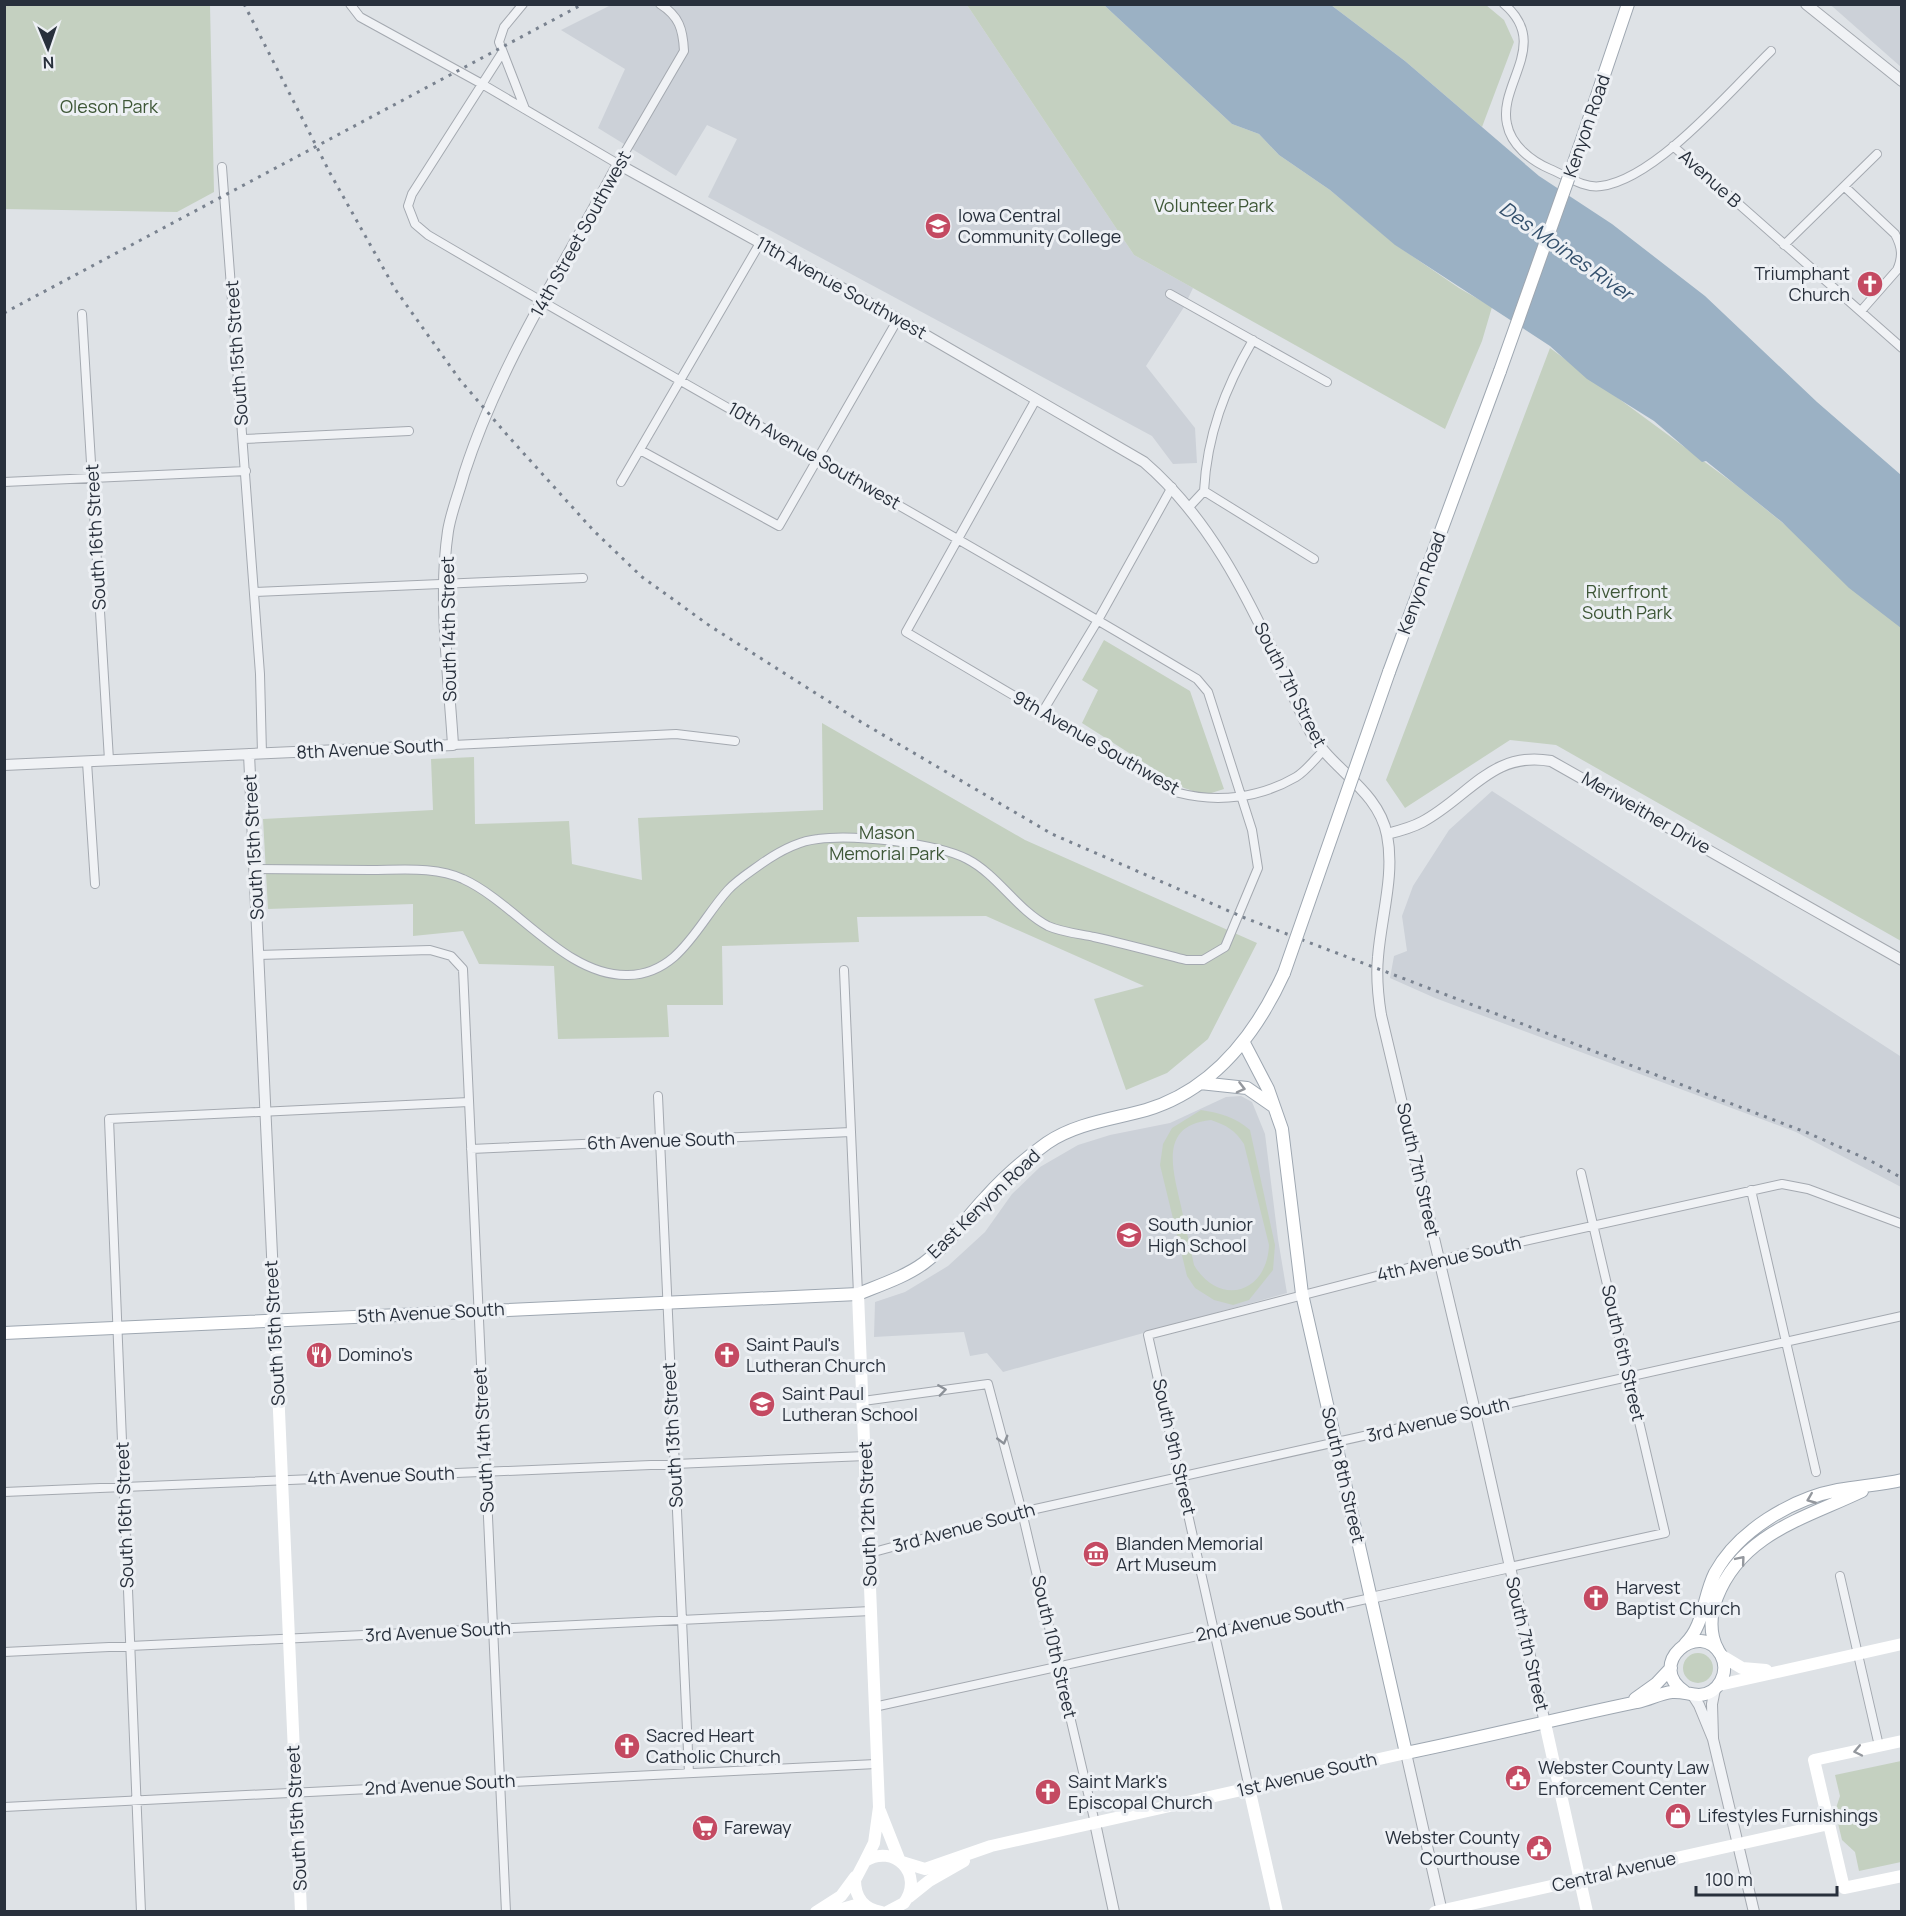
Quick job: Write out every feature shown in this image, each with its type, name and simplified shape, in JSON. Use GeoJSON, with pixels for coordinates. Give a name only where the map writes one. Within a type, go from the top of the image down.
{"type":"FeatureCollection","features":[{"type":"Feature","properties":{"kind":"main road","name":"Kenyon Road"},"geometry":{"type":"LineString","coordinates":[[1146,1110],[1187,1092],[1244,1043],[1271,1002],[1284,973],[1389,672],[1500,371],[1628,4]]}},
{"type":"Feature","properties":{"kind":"main road","name":"South 8th Street"},"geometry":{"type":"LineString","coordinates":[[1244,1043],[1276,1108],[1287,1160],[1302,1294],[1406,1753]]}},
{"type":"Feature","properties":{"kind":"main road"},"geometry":{"type":"LineString","coordinates":[[1200,1083],[1247,1088],[1276,1108]]}},
{"type":"Feature","properties":{"kind":"main road","name":"East Kenyon Road"},"geometry":{"type":"LineString","coordinates":[[858,1294],[923,1263],[958,1232],[986,1197],[1049,1141],[1097,1122],[1146,1110]]}},
{"type":"Feature","properties":{"kind":"main road","name":"5th Avenue South"},"geometry":{"type":"LineString","coordinates":[[4,1333],[858,1294]]}},
{"type":"Feature","properties":{"kind":"main road","name":"South 12th Street"},"geometry":{"type":"LineString","coordinates":[[857,1873],[874,1844],[879,1807],[858,1294]]}},
{"type":"Feature","properties":{"kind":"main road","name":"South 15th Street"},"geometry":{"type":"LineString","coordinates":[[275,1320],[301,1911]]}},
{"type":"Feature","properties":{"kind":"main road"},"geometry":{"type":"LineString","coordinates":[[1684,1645],[1699,1625],[1705,1599],[1718,1569],[1743,1537],[1775,1516],[1811,1499],[1838,1490],[1868,1488],[1902,1480]]}},
{"type":"Feature","properties":{"kind":"main road"},"geometry":{"type":"LineString","coordinates":[[1717,1687],[1725,1668],[1712,1634],[1715,1602],[1728,1576],[1749,1550],[1794,1520],[1868,1488]]}},
{"type":"Feature","properties":{"kind":"main road","name":"1st Avenue South"},"geometry":{"type":"LineString","coordinates":[[1623,1705],[1648,1691],[1671,1668],[1675,1653],[1684,1645],[1699,1641],[1711,1645],[1720,1654],[1742,1668],[1791,1669]]}},
{"type":"Feature","properties":{"kind":"main road","name":"1st Avenue South"},"geometry":{"type":"LineString","coordinates":[[865,1861],[878,1855],[925,1869],[991,1846],[1545,1723],[1667,1693],[1705,1694],[1717,1687],[1902,1644]]}},
{"type":"Feature","properties":{"kind":"main road"},"geometry":{"type":"LineString","coordinates":[[1671,1668],[1676,1684],[1688,1693]]}},
{"type":"Feature","properties":{"kind":"main road","name":"South 7th Street"},"geometry":{"type":"LineString","coordinates":[[1545,1723],[1587,1911]]}},
{"type":"Feature","properties":{"kind":"main road"},"geometry":{"type":"LineString","coordinates":[[1902,1741],[1814,1760],[1844,1888],[1902,1876]]}},
{"type":"Feature","properties":{"kind":"main road","name":"South 9th Street"},"geometry":{"type":"LineString","coordinates":[[1249,1788],[1277,1911]]}},
{"type":"Feature","properties":{"kind":"main road","name":"South 12th Street"},"geometry":{"type":"LineString","coordinates":[[879,1807],[900,1860],[907,1867],[912,1882],[909,1897]]}},
{"type":"Feature","properties":{"kind":"main road","name":"Central Avenue"},"geometry":{"type":"LineString","coordinates":[[1439,1911],[1829,1824]]}},
{"type":"Feature","properties":{"kind":"main road","name":"1st Avenue South"},"geometry":{"type":"LineString","coordinates":[[894,1910],[929,1881],[991,1846]]}},
{"type":"Feature","properties":{"kind":"main road"},"geometry":{"type":"LineString","coordinates":[[857,1873],[857,1894],[873,1910]]}},
{"type":"Feature","properties":{"kind":"main road"},"geometry":{"type":"LineString","coordinates":[[816,1911],[841,1896],[857,1873]]}},
{"type":"Feature","properties":{"kind":"main road"},"geometry":{"type":"LineString","coordinates":[[831,1911],[856,1905],[873,1910]]}},
{"type":"Feature","properties":{"kind":"street"},"geometry":{"type":"LineString","coordinates":[[523,4],[504,27],[499,42],[525,109]]}},
{"type":"Feature","properties":{"kind":"street","name":"14th Street Southwest"},"geometry":{"type":"LineString","coordinates":[[502,377],[618,164],[684,51],[683,34],[675,14],[660,4]]}},
{"type":"Feature","properties":{"kind":"street","name":"Avenue B"},"geometry":{"type":"LineString","coordinates":[[1504,4],[1521,29],[1524,53],[1507,108],[1506,122],[1513,139],[1527,155],[1544,166],[1588,186],[1600,186],[1647,166],[1672,146],[1902,348]]}},
{"type":"Feature","properties":{"kind":"street"},"geometry":{"type":"LineString","coordinates":[[1806,4],[1902,81]]}},
{"type":"Feature","properties":{"kind":"street","name":"11th Avenue Southwest"},"geometry":{"type":"LineString","coordinates":[[351,6],[360,17],[482,84],[618,164],[898,319],[1035,401],[1144,462],[1190,506]]}},
{"type":"Feature","properties":{"kind":"street"},"geometry":{"type":"LineString","coordinates":[[1672,146],[1771,51]]}},
{"type":"Feature","properties":{"kind":"street"},"geometry":{"type":"LineString","coordinates":[[482,84],[502,53]]}},
{"type":"Feature","properties":{"kind":"street","name":"10th Avenue Southwest"},"geometry":{"type":"LineString","coordinates":[[482,84],[412,194],[408,207],[415,224],[428,235],[543,303],[960,539],[1197,679],[1208,692],[1241,797]]}},
{"type":"Feature","properties":{"kind":"street"},"geometry":{"type":"LineString","coordinates":[[1784,245],[1877,154]]}},
{"type":"Feature","properties":{"kind":"street","name":"South 15th Street"},"geometry":{"type":"LineString","coordinates":[[222,167],[255,592],[262,754]]}},
{"type":"Feature","properties":{"kind":"street"},"geometry":{"type":"LineString","coordinates":[[1845,187],[1895,234],[1900,243],[1900,262],[1897,270],[1861,311]]}},
{"type":"Feature","properties":{"kind":"street"},"geometry":{"type":"LineString","coordinates":[[621,482],[760,243]]}},
{"type":"Feature","properties":{"kind":"street"},"geometry":{"type":"LineString","coordinates":[[1170,294],[1327,382]]}},
{"type":"Feature","properties":{"kind":"street","name":"South 16th Street"},"geometry":{"type":"LineString","coordinates":[[82,314],[109,760]]}},
{"type":"Feature","properties":{"kind":"street"},"geometry":{"type":"LineString","coordinates":[[640,450],[780,526],[898,319]]}},
{"type":"Feature","properties":{"kind":"street"},"geometry":{"type":"LineString","coordinates":[[1190,506],[1204,491],[1205,460],[1214,424],[1231,378],[1253,340]]}},
{"type":"Feature","properties":{"kind":"street","name":"South 14th Street"},"geometry":{"type":"LineString","coordinates":[[453,746],[444,584],[451,520],[470,456],[502,377]]}},
{"type":"Feature","properties":{"kind":"street"},"geometry":{"type":"LineString","coordinates":[[960,539],[1035,401]]}},
{"type":"Feature","properties":{"kind":"street"},"geometry":{"type":"LineString","coordinates":[[244,439],[409,431]]}},
{"type":"Feature","properties":{"kind":"street"},"geometry":{"type":"LineString","coordinates":[[4,482],[246,471]]}},
{"type":"Feature","properties":{"kind":"street"},"geometry":{"type":"LineString","coordinates":[[1043,711],[1098,620],[1172,487]]}},
{"type":"Feature","properties":{"kind":"street"},"geometry":{"type":"LineString","coordinates":[[1204,491],[1314,559]]}},
{"type":"Feature","properties":{"kind":"street","name":"South 7th Street"},"geometry":{"type":"LineString","coordinates":[[1190,506],[1243,593],[1310,731],[1323,751],[1372,802],[1387,834],[1388,875],[1377,984],[1381,1015],[1475,1412],[1545,1723]]}},
{"type":"Feature","properties":{"kind":"street","name":"9th Avenue Southwest"},"geometry":{"type":"LineString","coordinates":[[960,539],[906,632],[1179,793],[1202,799],[1241,797],[1298,776],[1323,751]]}},
{"type":"Feature","properties":{"kind":"street"},"geometry":{"type":"LineString","coordinates":[[255,592],[583,578]]}},
{"type":"Feature","properties":{"kind":"street","name":"8th Avenue South"},"geometry":{"type":"LineString","coordinates":[[4,765],[676,734],[735,741]]}},
{"type":"Feature","properties":{"kind":"street","name":"South 15th Street"},"geometry":{"type":"LineString","coordinates":[[249,754],[275,1320]]}},
{"type":"Feature","properties":{"kind":"street","name":"Meriweither Drive"},"geometry":{"type":"LineString","coordinates":[[1387,834],[1424,821],[1504,763],[1527,758],[1551,761],[1902,960]]}},
{"type":"Feature","properties":{"kind":"street"},"geometry":{"type":"LineString","coordinates":[[87,762],[95,884]]}},
{"type":"Feature","properties":{"kind":"street"},"geometry":{"type":"LineString","coordinates":[[254,869],[406,870],[438,872],[463,878],[495,898],[542,937],[575,960],[626,976],[647,973],[671,960],[687,946],[728,890],[772,856],[798,843],[818,838],[861,839],[940,849],[968,859],[1049,926],[1186,960],[1203,960],[1225,947],[1258,868],[1258,855],[1241,797]]}},
{"type":"Feature","properties":{"kind":"street","name":"South 14th Street"},"geometry":{"type":"LineString","coordinates":[[258,955],[430,950],[451,956],[463,969],[506,1911]]}},
{"type":"Feature","properties":{"kind":"street","name":"South 12th Street"},"geometry":{"type":"LineString","coordinates":[[844,970],[858,1294]]}},
{"type":"Feature","properties":{"kind":"street","name":"South 13th Street"},"geometry":{"type":"LineString","coordinates":[[658,1096],[689,1773]]}},
{"type":"Feature","properties":{"kind":"street"},"geometry":{"type":"LineString","coordinates":[[265,1112],[469,1102]]}},
{"type":"Feature","properties":{"kind":"street","name":"South 16th Street"},"geometry":{"type":"LineString","coordinates":[[141,1911],[109,1119],[265,1112]]}},
{"type":"Feature","properties":{"kind":"street","name":"6th Avenue South"},"geometry":{"type":"LineString","coordinates":[[471,1149],[851,1132]]}},
{"type":"Feature","properties":{"kind":"street","name":"South 6th Street"},"geometry":{"type":"LineString","coordinates":[[1581,1173],[1665,1533]]}},
{"type":"Feature","properties":{"kind":"street","name":"4th Avenue South"},"geometry":{"type":"LineString","coordinates":[[1148,1335],[1439,1260],[1782,1184],[1808,1189],[1902,1224]]}},
{"type":"Feature","properties":{"kind":"street"},"geometry":{"type":"LineString","coordinates":[[1751,1190],[1816,1472]]}},
{"type":"Feature","properties":{"kind":"street","name":"3rd Avenue South"},"geometry":{"type":"LineString","coordinates":[[870,1553],[1022,1512],[1902,1317]]}},
{"type":"Feature","properties":{"kind":"street","name":"South 9th Street"},"geometry":{"type":"LineString","coordinates":[[1148,1335],[1249,1788]]}},
{"type":"Feature","properties":{"kind":"street","name":"South 10th Street"},"geometry":{"type":"LineString","coordinates":[[863,1401],[988,1384],[1022,1512],[1114,1911]]}},
{"type":"Feature","properties":{"kind":"street","name":"4th Avenue South"},"geometry":{"type":"LineString","coordinates":[[4,1492],[866,1455]]}},
{"type":"Feature","properties":{"kind":"street","name":"2nd Avenue South"},"geometry":{"type":"LineString","coordinates":[[874,1707],[1665,1533]]}},
{"type":"Feature","properties":{"kind":"street"},"geometry":{"type":"LineString","coordinates":[[1840,1576],[1879,1746]]}},
{"type":"Feature","properties":{"kind":"street","name":"3rd Avenue South"},"geometry":{"type":"LineString","coordinates":[[4,1652],[871,1611]]}},
{"type":"Feature","properties":{"kind":"street"},"geometry":{"type":"LineString","coordinates":[[1713,1739],[1712,1704],[1717,1687]]}},
{"type":"Feature","properties":{"kind":"street"},"geometry":{"type":"LineString","coordinates":[[1688,1693],[1699,1705],[1713,1739],[1754,1911]]}},
{"type":"Feature","properties":{"kind":"street","name":"South 8th Street"},"geometry":{"type":"LineString","coordinates":[[1406,1753],[1439,1911]]}},
{"type":"Feature","properties":{"kind":"street","name":"2nd Avenue South"},"geometry":{"type":"LineString","coordinates":[[4,1807],[876,1764]]}},
{"type":"Feature","properties":{"kind":"shaded area","name":"Iowa Central Community College"},"geometry":{"type":"Polygon","coordinates":[[[611,5],[967,5],[1134,255],[1193,288],[1184,307],[1146,366],[1195,428],[1197,463],[1173,464],[1152,436],[708,197],[737,139],[707,125],[676,176],[598,128],[625,69],[561,30],[611,5]]]}},
{"type":"Feature","properties":{"kind":"shaded area"},"geometry":{"type":"Polygon","coordinates":[[[1830,5],[1901,5],[1901,67],[1833,7],[1830,5]]]}},
{"type":"Feature","properties":{"kind":"shaded area"},"geometry":{"type":"Polygon","coordinates":[[[1492,791],[1900,1056],[1901,1187],[1796,1132],[1435,998],[1390,978],[1394,956],[1407,951],[1402,916],[1413,886],[1449,830],[1492,791]]]}},
{"type":"Feature","properties":{"kind":"shaded area","name":"South Junior High School"},"geometry":{"type":"Polygon","coordinates":[[[1241,1096],[1252,1102],[1265,1134],[1287,1293],[1003,1372],[987,1353],[970,1356],[964,1332],[874,1337],[875,1302],[905,1292],[948,1266],[985,1232],[1012,1194],[1040,1167],[1078,1145],[1110,1135],[1170,1123],[1226,1097],[1241,1096]]]}},
{"type":"Feature","properties":{"kind":"green space","name":"Oleson Park"},"geometry":{"type":"Polygon","coordinates":[[[5,4],[210,5],[214,192],[177,212],[5,209],[5,4]]]}},
{"type":"Feature","properties":{"kind":"green space","name":"Volunteer Park"},"geometry":{"type":"Polygon","coordinates":[[[967,5],[1104,5],[1232,124],[1259,134],[1279,155],[1330,190],[1396,245],[1459,288],[1492,307],[1482,341],[1445,429],[1134,255],[967,5]]]}},
{"type":"Feature","properties":{"kind":"green space"},"geometry":{"type":"Polygon","coordinates":[[[1331,5],[1486,5],[1504,20],[1514,42],[1482,127],[1405,61],[1331,5]]]}},
{"type":"Feature","properties":{"kind":"green space","name":"Riverfront South Park"},"geometry":{"type":"Polygon","coordinates":[[[1550,348],[1736,485],[1901,619],[1901,941],[1556,745],[1510,740],[1405,808],[1386,780],[1550,348]]]}},
{"type":"Feature","properties":{"kind":"green space"},"geometry":{"type":"Polygon","coordinates":[[[1104,640],[1190,691],[1224,789],[1205,795],[1184,788],[1082,723],[1098,690],[1082,680],[1104,640]]]}},
{"type":"Feature","properties":{"kind":"green space","name":"Mason Memorial Park"},"geometry":{"type":"Polygon","coordinates":[[[822,723],[1025,840],[1257,943],[1208,1039],[1167,1073],[1126,1090],[1094,999],[1144,986],[986,916],[857,917],[859,942],[722,946],[723,1005],[667,1005],[669,1037],[558,1039],[554,966],[479,964],[463,931],[413,936],[413,904],[268,909],[263,819],[433,810],[431,759],[474,757],[475,824],[569,821],[572,864],[642,880],[638,818],[823,810],[822,723]]]}},
{"type":"Feature","properties":{"kind":"green space"},"geometry":{"type":"Polygon","coordinates":[[[1201,1110],[1227,1116],[1250,1130],[1275,1245],[1273,1270],[1249,1300],[1233,1305],[1214,1300],[1195,1288],[1187,1276],[1160,1165],[1163,1144],[1172,1128],[1201,1110]],[[1211,1120],[1194,1124],[1183,1130],[1176,1140],[1173,1151],[1175,1178],[1194,1265],[1204,1278],[1216,1286],[1228,1290],[1240,1289],[1251,1284],[1260,1275],[1266,1262],[1269,1245],[1244,1144],[1226,1126],[1211,1120]]]}},
{"type":"Feature","properties":{"kind":"green space"},"geometry":{"type":"Polygon","coordinates":[[[1698,1653],[1709,1657],[1713,1668],[1709,1679],[1698,1683],[1687,1679],[1683,1668],[1687,1657],[1698,1653]]]}},
{"type":"Feature","properties":{"kind":"green space"},"geometry":{"type":"Polygon","coordinates":[[[1901,1761],[1901,1862],[1859,1871],[1855,1852],[1842,1840],[1835,1811],[1840,1796],[1835,1775],[1901,1761]]]}},
{"type":"Feature","properties":{"kind":"water","name":"Des Moines River"},"geometry":{"type":"Polygon","coordinates":[[[1104,5],[1331,5],[1405,61],[1539,176],[1612,224],[1705,296],[1817,402],[1901,475],[1901,628],[1849,588],[1782,522],[1706,461],[1702,462],[1654,421],[1587,379],[1550,346],[1395,245],[1330,190],[1279,155],[1259,134],[1232,124],[1104,5]]]}},
{"type":"Feature","properties":{"kind":"railway"},"geometry":{"type":"LineString","coordinates":[[244,4],[330,173],[395,289],[460,380],[593,530],[642,577],[710,626],[861,722],[1052,834],[1245,918],[1808,1133],[1869,1160],[1902,1178]]}},
{"type":"Feature","properties":{"kind":"railway"},"geometry":{"type":"LineString","coordinates":[[4,313],[583,4]]}},
{"type":"Feature","properties":{"kind":"place","name":"Iowa Central Community College"},"geometry":{"type":"Point","coordinates":[938,226]}},
{"type":"Feature","properties":{"kind":"place","name":"Triumphant Church"},"geometry":{"type":"Point","coordinates":[1870,284]}},
{"type":"Feature","properties":{"kind":"place","name":"South Junior High School"},"geometry":{"type":"Point","coordinates":[1129,1235]}},
{"type":"Feature","properties":{"kind":"place","name":"Domino's"},"geometry":{"type":"Point","coordinates":[319,1355]}},
{"type":"Feature","properties":{"kind":"place","name":"Saint Paul's Lutheran Church"},"geometry":{"type":"Point","coordinates":[727,1355]}},
{"type":"Feature","properties":{"kind":"place","name":"Saint Paul Lutheran School"},"geometry":{"type":"Point","coordinates":[762,1404]}},
{"type":"Feature","properties":{"kind":"place","name":"Blanden Memorial Art Museum"},"geometry":{"type":"Point","coordinates":[1096,1554]}},
{"type":"Feature","properties":{"kind":"place","name":"Harvest Baptist Church"},"geometry":{"type":"Point","coordinates":[1596,1598]}},
{"type":"Feature","properties":{"kind":"place","name":"Sacred Heart Catholic Church"},"geometry":{"type":"Point","coordinates":[627,1746]}},
{"type":"Feature","properties":{"kind":"place","name":"Webster County Law Enforcement Center"},"geometry":{"type":"Point","coordinates":[1518,1778]}},
{"type":"Feature","properties":{"kind":"place","name":"Saint Mark's Episcopal Church"},"geometry":{"type":"Point","coordinates":[1048,1792]}},
{"type":"Feature","properties":{"kind":"place","name":"Lifestyles Furnishings"},"geometry":{"type":"Point","coordinates":[1678,1816]}},
{"type":"Feature","properties":{"kind":"place","name":"Fareway"},"geometry":{"type":"Point","coordinates":[705,1828]}},
{"type":"Feature","properties":{"kind":"place","name":"Webster County Courthouse"},"geometry":{"type":"Point","coordinates":[1539,1848]}}]}
